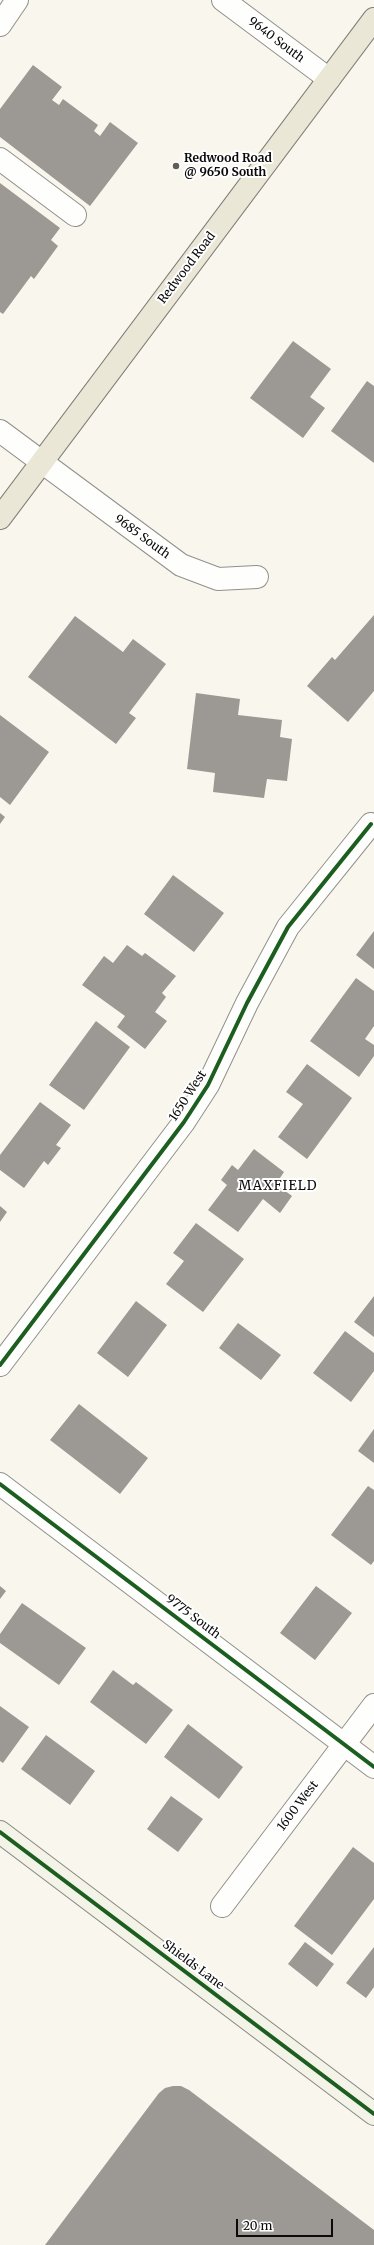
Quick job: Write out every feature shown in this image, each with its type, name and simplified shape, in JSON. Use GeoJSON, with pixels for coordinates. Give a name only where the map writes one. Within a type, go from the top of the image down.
{"type":"FeatureCollection","features":[{"type":"Feature","properties":{"kind":"main road","name":"Redwood Road"},"geometry":{"type":"LineString","coordinates":[[0,518],[374,19]]}},
{"type":"Feature","properties":{"kind":"main road","name":"Shields Lane"},"geometry":{"type":"LineString","coordinates":[[0,1832],[374,2114]]}},
{"type":"Feature","properties":{"kind":"street"},"geometry":{"type":"LineString","coordinates":[[0,25],[17,0]]}},
{"type":"Feature","properties":{"kind":"street","name":"9640 South"},"geometry":{"type":"LineString","coordinates":[[223,0],[329,79]]}},
{"type":"Feature","properties":{"kind":"street"},"geometry":{"type":"LineString","coordinates":[[0,159],[75,215]]}},
{"type":"Feature","properties":{"kind":"street","name":"9685 South"},"geometry":{"type":"LineString","coordinates":[[0,431],[181,566],[218,579],[257,577]]}},
{"type":"Feature","properties":{"kind":"street","name":"1650 West"},"geometry":{"type":"LineString","coordinates":[[0,1365],[184,1122],[208,1085],[247,1003],[288,927],[371,824]]}},
{"type":"Feature","properties":{"kind":"street","name":"9775 South"},"geometry":{"type":"LineString","coordinates":[[0,1484],[374,1767]]}},
{"type":"Feature","properties":{"kind":"street","name":"1600 West"},"geometry":{"type":"LineString","coordinates":[[222,1906],[374,1705]]}},
{"type":"Feature","properties":{"kind":"building"},"geometry":{"type":"Polygon","coordinates":[[[33,65],[62,87],[52,100],[59,105],[63,99],[98,125],[94,131],[100,136],[110,122],[138,143],[90,206],[0,137],[0,109],[33,65]]]}},
{"type":"Feature","properties":{"kind":"building"},"geometry":{"type":"Polygon","coordinates":[[[0,183],[60,228],[51,240],[58,246],[34,279],[31,276],[3,314],[0,312],[0,183]]]}},
{"type":"Feature","properties":{"kind":"building"},"geometry":{"type":"Polygon","coordinates":[[[293,341],[331,369],[310,397],[325,408],[303,438],[250,398],[293,341]]]}},
{"type":"Feature","properties":{"kind":"building"},"geometry":{"type":"Polygon","coordinates":[[[367,381],[374,386],[374,463],[331,431],[367,381]]]}},
{"type":"Feature","properties":{"kind":"building"},"geometry":{"type":"Polygon","coordinates":[[[374,615],[374,691],[348,722],[307,686],[332,657],[335,660],[374,615]]]}},
{"type":"Feature","properties":{"kind":"building"},"geometry":{"type":"Polygon","coordinates":[[[75,616],[123,652],[133,639],[166,664],[129,713],[136,718],[116,744],[28,677],[75,616]]]}},
{"type":"Feature","properties":{"kind":"building"},"geometry":{"type":"Polygon","coordinates":[[[196,693],[240,699],[238,715],[282,720],[280,737],[292,739],[287,781],[267,779],[264,798],[213,792],[215,773],[187,769],[196,693]]]}},
{"type":"Feature","properties":{"kind":"building"},"geometry":{"type":"Polygon","coordinates":[[[0,715],[49,752],[10,805],[0,797],[0,715]]]}},
{"type":"Feature","properties":{"kind":"building"},"geometry":{"type":"Polygon","coordinates":[[[0,813],[5,817],[0,824],[0,813]]]}},
{"type":"Feature","properties":{"kind":"building"},"geometry":{"type":"Polygon","coordinates":[[[173,875],[224,913],[194,952],[144,914],[173,875]]]}},
{"type":"Feature","properties":{"kind":"building"},"geometry":{"type":"Polygon","coordinates":[[[374,931],[374,969],[356,955],[374,931]]]}},
{"type":"Feature","properties":{"kind":"building"},"geometry":{"type":"Polygon","coordinates":[[[127,945],[142,956],[145,953],[176,976],[162,993],[166,997],[155,1012],[167,1021],[145,1049],[117,1027],[125,1016],[82,985],[104,956],[113,963],[127,945]]]}},
{"type":"Feature","properties":{"kind":"building"},"geometry":{"type":"Polygon","coordinates":[[[356,978],[374,991],[374,1026],[365,1039],[374,1045],[374,1056],[359,1077],[310,1041],[356,978]]]}},
{"type":"Feature","properties":{"kind":"building"},"geometry":{"type":"Polygon","coordinates":[[[96,1021],[130,1047],[84,1110],[49,1085],[96,1021]]]}},
{"type":"Feature","properties":{"kind":"building"},"geometry":{"type":"Polygon","coordinates":[[[307,1064],[352,1098],[307,1159],[278,1137],[303,1104],[286,1092],[307,1064]]]}},
{"type":"Feature","properties":{"kind":"building"},"geometry":{"type":"Polygon","coordinates":[[[40,1102],[71,1125],[56,1145],[61,1148],[48,1165],[44,1161],[24,1188],[0,1170],[0,1155],[40,1102]]]}},
{"type":"Feature","properties":{"kind":"building"},"geometry":{"type":"Polygon","coordinates":[[[254,1149],[284,1172],[276,1184],[292,1196],[280,1213],[263,1199],[238,1232],[208,1210],[227,1185],[221,1180],[232,1165],[238,1170],[254,1149]]]}},
{"type":"Feature","properties":{"kind":"building"},"geometry":{"type":"Polygon","coordinates":[[[0,1206],[7,1212],[0,1222],[0,1206]]]}},
{"type":"Feature","properties":{"kind":"building"},"geometry":{"type":"Polygon","coordinates":[[[196,1223],[244,1259],[203,1312],[166,1284],[184,1261],[173,1253],[196,1223]]]}},
{"type":"Feature","properties":{"kind":"building"},"geometry":{"type":"Polygon","coordinates":[[[374,1296],[374,1337],[354,1322],[374,1296]]]}},
{"type":"Feature","properties":{"kind":"building"},"geometry":{"type":"Polygon","coordinates":[[[136,1301],[167,1325],[128,1377],[97,1353],[136,1301]]]}},
{"type":"Feature","properties":{"kind":"building"},"geometry":{"type":"Polygon","coordinates":[[[238,1323],[281,1355],[261,1380],[219,1348],[238,1323]]]}},
{"type":"Feature","properties":{"kind":"building"},"geometry":{"type":"Polygon","coordinates":[[[345,1331],[374,1353],[374,1371],[351,1402],[313,1373],[345,1331]]]}},
{"type":"Feature","properties":{"kind":"building"},"geometry":{"type":"Polygon","coordinates":[[[79,1404],[148,1458],[120,1494],[50,1440],[79,1404]]]}},
{"type":"Feature","properties":{"kind":"building"},"geometry":{"type":"Polygon","coordinates":[[[374,1429],[374,1463],[358,1451],[374,1429]]]}},
{"type":"Feature","properties":{"kind":"building"},"geometry":{"type":"Polygon","coordinates":[[[368,1486],[374,1490],[374,1561],[371,1565],[331,1535],[368,1486]]]}},
{"type":"Feature","properties":{"kind":"building"},"geometry":{"type":"Polygon","coordinates":[[[0,1586],[6,1591],[0,1599],[0,1586]]]}},
{"type":"Feature","properties":{"kind":"building"},"geometry":{"type":"Polygon","coordinates":[[[316,1586],[352,1613],[315,1660],[280,1633],[316,1586]]]}},
{"type":"Feature","properties":{"kind":"building"},"geometry":{"type":"Polygon","coordinates":[[[22,1603],[86,1648],[59,1685],[0,1643],[0,1634],[22,1603]]]}},
{"type":"Feature","properties":{"kind":"building"},"geometry":{"type":"Polygon","coordinates":[[[113,1670],[133,1685],[136,1682],[173,1710],[146,1744],[90,1702],[113,1670]]]}},
{"type":"Feature","properties":{"kind":"building"},"geometry":{"type":"Polygon","coordinates":[[[0,1706],[29,1727],[3,1763],[0,1761],[0,1706]]]}},
{"type":"Feature","properties":{"kind":"building"},"geometry":{"type":"Polygon","coordinates":[[[188,1724],[243,1767],[219,1799],[164,1757],[188,1724]]]}},
{"type":"Feature","properties":{"kind":"building"},"geometry":{"type":"Polygon","coordinates":[[[46,1735],[95,1771],[70,1805],[21,1769],[46,1735]]]}},
{"type":"Feature","properties":{"kind":"building"},"geometry":{"type":"Polygon","coordinates":[[[171,1796],[203,1819],[178,1852],[147,1829],[171,1796]]]}},
{"type":"Feature","properties":{"kind":"building"},"geometry":{"type":"Polygon","coordinates":[[[353,1847],[374,1863],[374,1899],[332,1955],[294,1926],[353,1847]]]}},
{"type":"Feature","properties":{"kind":"building"},"geometry":{"type":"Polygon","coordinates":[[[305,1942],[334,1964],[317,1987],[288,1964],[305,1942]]]}},
{"type":"Feature","properties":{"kind":"building"},"geometry":{"type":"Polygon","coordinates":[[[374,1947],[374,1987],[366,1998],[346,1983],[374,1947]]]}},
{"type":"Feature","properties":{"kind":"building"},"geometry":{"type":"Polygon","coordinates":[[[181,2086],[189,2090],[374,2230],[374,2245],[45,2245],[159,2093],[165,2088],[181,2086]]]}},
{"type":"Feature","properties":{"kind":"cycle path"},"geometry":{"type":"LineString","coordinates":[[0,1365],[184,1122],[208,1085],[247,1003],[288,927],[371,824]]}},
{"type":"Feature","properties":{"kind":"cycle path"},"geometry":{"type":"LineString","coordinates":[[0,1484],[374,1767]]}},
{"type":"Feature","properties":{"kind":"cycle path"},"geometry":{"type":"LineString","coordinates":[[0,1832],[374,2114]]}},
{"type":"Feature","properties":{"kind":"place","name":"Redwood Road @ 9650 South"},"geometry":{"type":"Point","coordinates":[176,166]}},
{"type":"Feature","properties":{"kind":"district","name":"MAXFIELD"},"geometry":{"type":"Point","coordinates":[278,1186]}}]}
